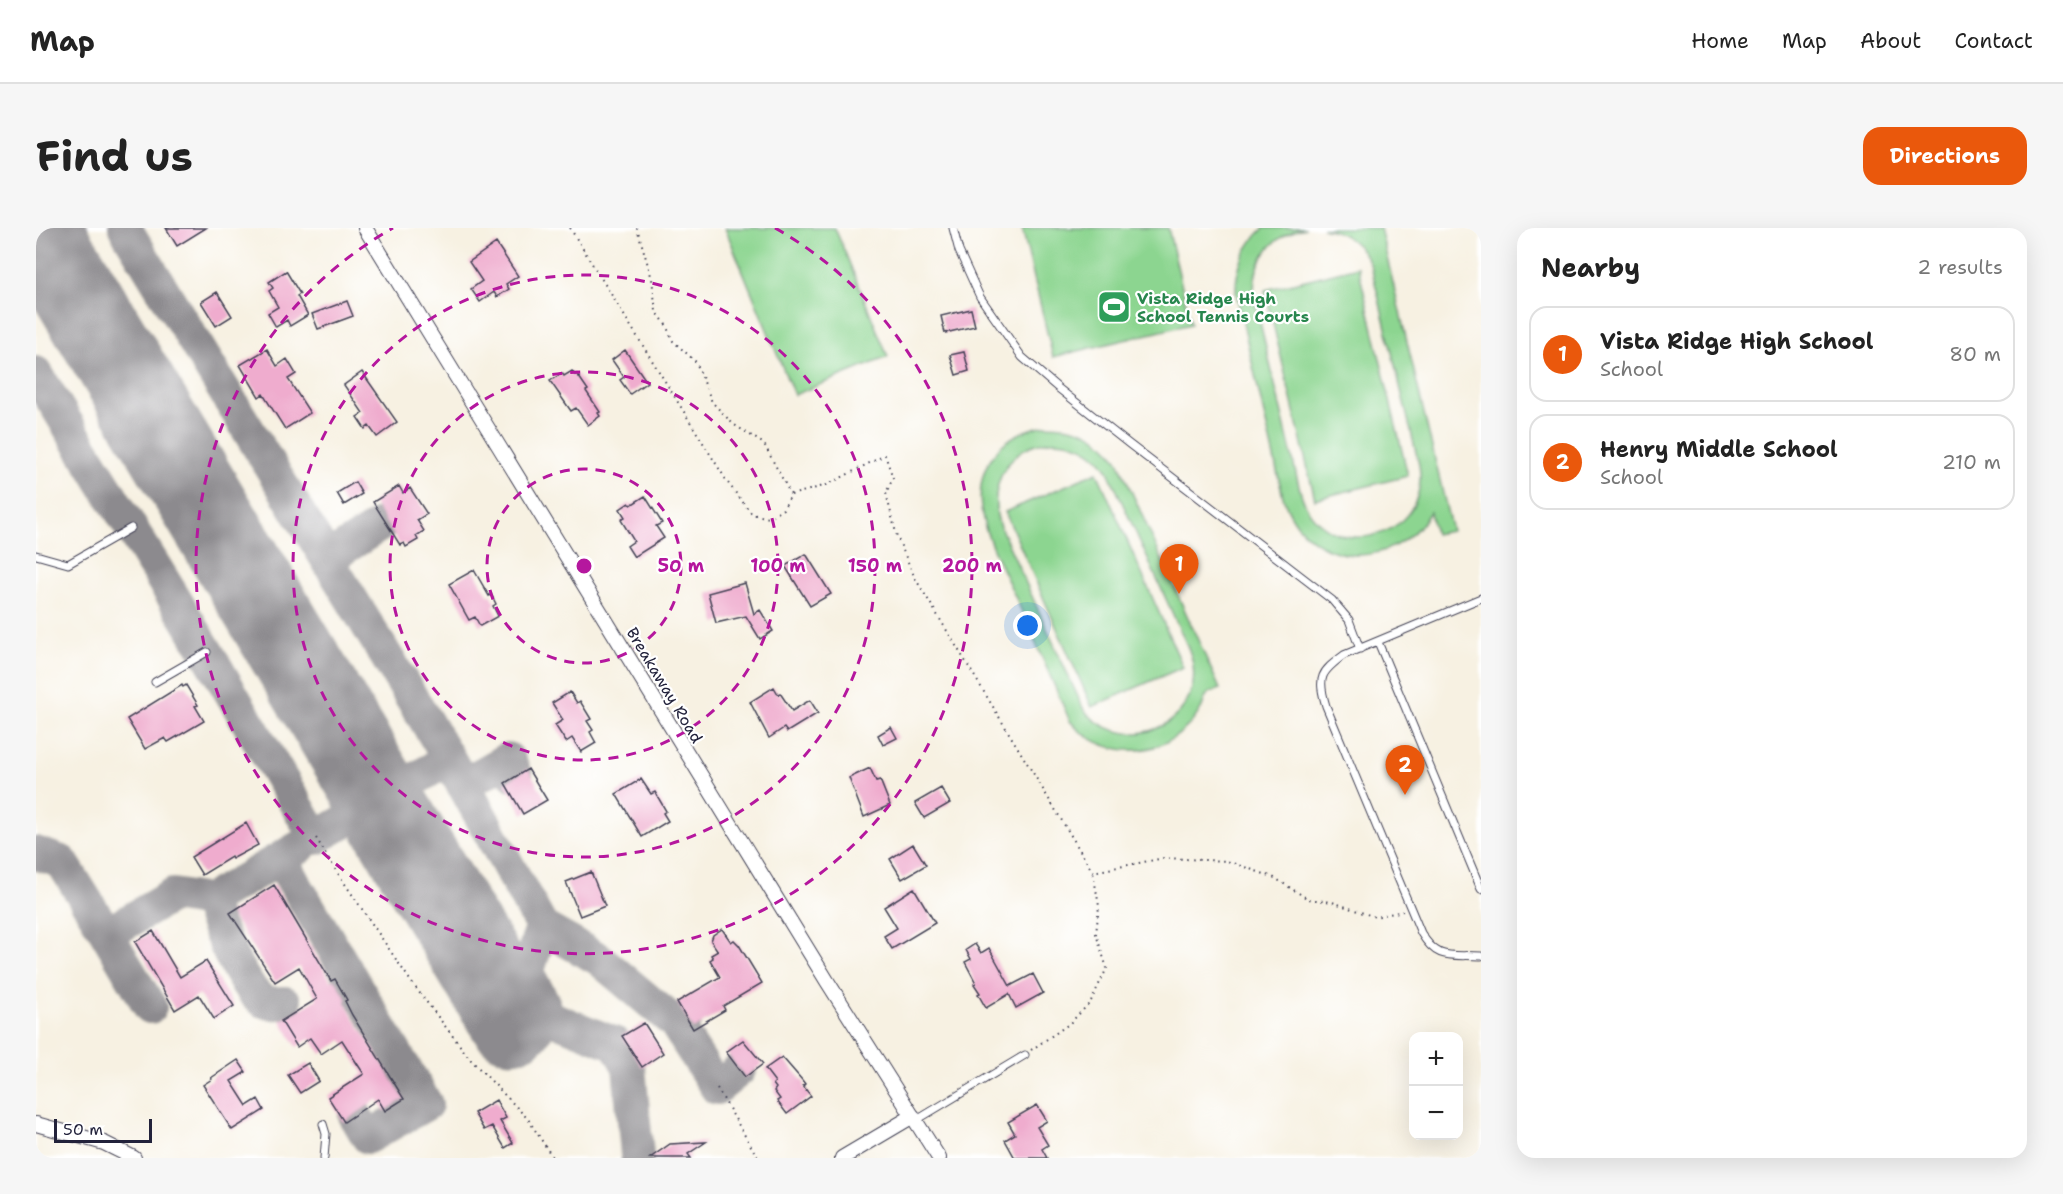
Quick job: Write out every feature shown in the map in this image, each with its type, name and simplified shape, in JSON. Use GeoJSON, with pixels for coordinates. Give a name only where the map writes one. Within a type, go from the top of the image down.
{"type":"FeatureCollection","features":[{"type":"Feature","properties":{"kind":"street","name":"Breakaway Road"},"geometry":{"type":"LineString","coordinates":[[365,228],[798,934],[939,1158]]}},
{"type":"Feature","properties":{"kind":"street"},"geometry":{"type":"LineString","coordinates":[[842,1158],[914,1119]]}},
{"type":"Feature","properties":{"kind":"street"},"geometry":{"type":"LineString","coordinates":[[36,1124],[104,1143],[134,1158]]}},
{"type":"Feature","properties":{"kind":"lane"},"geometry":{"type":"LineString","coordinates":[[954,228],[958,251],[980,297],[1022,357],[1058,388],[1332,600],[1348,620],[1360,649]]}},
{"type":"Feature","properties":{"kind":"lane"},"geometry":{"type":"LineString","coordinates":[[36,555],[68,564],[131,528]]}},
{"type":"Feature","properties":{"kind":"lane"},"geometry":{"type":"LineString","coordinates":[[1481,598],[1344,655],[1327,667],[1322,678],[1321,690],[1421,933],[1430,947],[1442,954],[1481,956]]}},
{"type":"Feature","properties":{"kind":"lane"},"geometry":{"type":"LineString","coordinates":[[1378,642],[1481,889]]}},
{"type":"Feature","properties":{"kind":"lane"},"geometry":{"type":"LineString","coordinates":[[155,682],[207,652]]}},
{"type":"Feature","properties":{"kind":"lane"},"geometry":{"type":"LineString","coordinates":[[914,1119],[1024,1055]]}},
{"type":"Feature","properties":{"kind":"lane"},"geometry":{"type":"LineString","coordinates":[[323,1124],[326,1134],[324,1158]]}},
{"type":"Feature","properties":{"kind":"path"},"geometry":{"type":"LineString","coordinates":[[570,228],[728,483],[752,514],[769,518],[783,509],[791,495],[828,485],[885,455],[893,478],[886,493],[894,526],[915,578],[1093,872],[1099,906],[1096,934],[1107,968],[1090,1003],[1069,1024],[1024,1055]]}},
{"type":"Feature","properties":{"kind":"path"},"geometry":{"type":"LineString","coordinates":[[637,228],[651,279],[656,311],[665,323],[673,341],[696,362],[711,402],[733,424],[764,444],[791,495]]}},
{"type":"Feature","properties":{"kind":"path"},"geometry":{"type":"LineString","coordinates":[[316,838],[412,983],[471,1060],[528,1119],[553,1158]]}},
{"type":"Feature","properties":{"kind":"path"},"geometry":{"type":"LineString","coordinates":[[1093,872],[1164,858],[1227,861],[1273,878],[1308,899],[1332,902],[1375,916],[1411,909]]}},
{"type":"Feature","properties":{"kind":"path"},"geometry":{"type":"LineString","coordinates":[[717,1088],[758,1158]]}},
{"type":"Feature","properties":{"kind":"green space"},"geometry":{"type":"Polygon","coordinates":[[[725,228],[835,228],[888,357],[794,395],[725,228]]]}},
{"type":"Feature","properties":{"kind":"green space","name":"Vista Ridge High School Tennis Courts"},"geometry":{"type":"Polygon","coordinates":[[[1022,228],[1168,228],[1191,324],[1053,357],[1022,228]]]}},
{"type":"Feature","properties":{"kind":"green space"},"geometry":{"type":"Polygon","coordinates":[[[1264,228],[1306,228],[1281,238],[1271,246],[1258,266],[1254,291],[1300,490],[1311,514],[1329,530],[1350,536],[1372,536],[1392,527],[1409,513],[1418,492],[1419,465],[1371,266],[1363,252],[1351,240],[1338,232],[1322,228],[1380,228],[1452,531],[1435,534],[1430,512],[1414,532],[1395,546],[1373,553],[1351,555],[1330,550],[1310,538],[1294,521],[1283,497],[1236,293],[1237,275],[1242,258],[1251,242],[1264,228]]]}},
{"type":"Feature","properties":{"kind":"green space"},"geometry":{"type":"Polygon","coordinates":[[[1358,267],[1408,476],[1315,499],[1265,290],[1358,267]]]}},
{"type":"Feature","properties":{"kind":"green space"},"geometry":{"type":"Polygon","coordinates":[[[1045,425],[1077,429],[1102,442],[1117,459],[1220,689],[1207,695],[1190,724],[1175,737],[1160,745],[1128,750],[1112,748],[1082,733],[1070,721],[992,546],[981,508],[983,475],[999,448],[1011,438],[1045,425]],[[1059,441],[1035,444],[1012,459],[1004,470],[996,495],[999,524],[1084,710],[1103,725],[1124,732],[1144,732],[1164,725],[1179,712],[1190,695],[1194,674],[1189,650],[1107,469],[1089,451],[1075,444],[1059,441]]]}},
{"type":"Feature","properties":{"kind":"green space"},"geometry":{"type":"Polygon","coordinates":[[[1097,472],[1183,667],[1092,707],[1005,512],[1097,472]]]}},
{"type":"Feature","properties":{"kind":"building"},"geometry":{"type":"Polygon","coordinates":[[[166,228],[206,228],[177,246],[166,228]]]}},
{"type":"Feature","properties":{"kind":"building"},"geometry":{"type":"Polygon","coordinates":[[[496,243],[518,276],[506,284],[509,289],[497,297],[494,292],[480,302],[471,289],[482,281],[469,262],[496,243]]]}},
{"type":"Feature","properties":{"kind":"building"},"geometry":{"type":"Polygon","coordinates":[[[286,271],[300,294],[297,296],[308,315],[290,326],[287,320],[276,327],[268,313],[278,307],[269,291],[273,288],[269,282],[286,271]]]}},
{"type":"Feature","properties":{"kind":"building"},"geometry":{"type":"Polygon","coordinates":[[[217,292],[232,316],[216,326],[201,302],[217,292]]]}},
{"type":"Feature","properties":{"kind":"building"},"geometry":{"type":"Polygon","coordinates":[[[1117,294],[1121,311],[1110,313],[1106,297],[1117,294]]]}},
{"type":"Feature","properties":{"kind":"building"},"geometry":{"type":"Polygon","coordinates":[[[347,301],[353,316],[318,329],[312,314],[347,301]]]}},
{"type":"Feature","properties":{"kind":"building"},"geometry":{"type":"Polygon","coordinates":[[[971,309],[975,326],[945,333],[941,316],[971,309]]]}},
{"type":"Feature","properties":{"kind":"building"},"geometry":{"type":"Polygon","coordinates":[[[267,349],[277,366],[287,359],[296,374],[288,379],[310,413],[285,429],[263,394],[259,397],[240,365],[267,349]]]}},
{"type":"Feature","properties":{"kind":"building"},"geometry":{"type":"Polygon","coordinates":[[[625,350],[647,382],[630,394],[620,380],[624,377],[612,360],[625,350]]]}},
{"type":"Feature","properties":{"kind":"building"},"geometry":{"type":"Polygon","coordinates":[[[964,352],[969,371],[956,375],[950,355],[964,352]]]}},
{"type":"Feature","properties":{"kind":"building"},"geometry":{"type":"Polygon","coordinates":[[[572,371],[575,375],[577,374],[588,390],[586,391],[600,412],[598,413],[600,416],[588,425],[576,408],[571,411],[550,381],[562,373],[564,376],[572,371]]]}},
{"type":"Feature","properties":{"kind":"building"},"geometry":{"type":"Polygon","coordinates":[[[362,372],[397,422],[377,437],[369,426],[365,429],[357,417],[363,413],[344,385],[362,372]]]}},
{"type":"Feature","properties":{"kind":"building"},"geometry":{"type":"Polygon","coordinates":[[[355,482],[362,494],[344,505],[337,493],[355,482]]]}},
{"type":"Feature","properties":{"kind":"building"},"geometry":{"type":"Polygon","coordinates":[[[399,486],[403,493],[410,488],[427,514],[417,520],[424,531],[416,536],[418,540],[406,547],[404,543],[400,545],[373,502],[399,486]]]}},
{"type":"Feature","properties":{"kind":"building"},"geometry":{"type":"Polygon","coordinates":[[[645,496],[662,523],[656,526],[664,538],[634,557],[627,546],[634,541],[621,520],[625,517],[620,509],[645,496]]]}},
{"type":"Feature","properties":{"kind":"building"},"geometry":{"type":"Polygon","coordinates":[[[806,554],[831,594],[810,606],[785,566],[806,554]]]}},
{"type":"Feature","properties":{"kind":"building"},"geometry":{"type":"Polygon","coordinates":[[[474,570],[489,596],[491,594],[498,616],[480,626],[475,617],[469,620],[449,584],[474,570]]]}},
{"type":"Feature","properties":{"kind":"building"},"geometry":{"type":"Polygon","coordinates":[[[745,583],[754,614],[760,610],[773,631],[760,639],[746,616],[716,623],[708,593],[745,583]]]}},
{"type":"Feature","properties":{"kind":"building"},"geometry":{"type":"Polygon","coordinates":[[[182,685],[183,687],[186,685],[204,721],[168,742],[165,738],[145,749],[127,719],[182,685]]]}},
{"type":"Feature","properties":{"kind":"building"},"geometry":{"type":"Polygon","coordinates":[[[774,687],[792,711],[810,700],[818,713],[787,732],[784,728],[769,738],[750,702],[774,687]]]}},
{"type":"Feature","properties":{"kind":"building"},"geometry":{"type":"Polygon","coordinates":[[[570,692],[577,703],[580,701],[591,719],[587,721],[593,730],[590,732],[596,743],[581,752],[572,738],[566,742],[555,725],[563,720],[552,703],[570,692]]]}},
{"type":"Feature","properties":{"kind":"building"},"geometry":{"type":"Polygon","coordinates":[[[891,727],[897,738],[883,745],[878,735],[891,727]]]}},
{"type":"Feature","properties":{"kind":"building"},"geometry":{"type":"Polygon","coordinates":[[[870,768],[876,781],[880,780],[890,805],[864,817],[849,778],[870,768]]]}},
{"type":"Feature","properties":{"kind":"building"},"geometry":{"type":"Polygon","coordinates":[[[528,769],[547,800],[523,814],[505,783],[528,769]]]}},
{"type":"Feature","properties":{"kind":"building"},"geometry":{"type":"Polygon","coordinates":[[[641,779],[651,794],[655,792],[666,811],[663,813],[668,821],[642,837],[616,794],[641,779]]]}},
{"type":"Feature","properties":{"kind":"building"},"geometry":{"type":"Polygon","coordinates":[[[941,788],[950,803],[924,818],[915,803],[941,788]]]}},
{"type":"Feature","properties":{"kind":"building"},"geometry":{"type":"Polygon","coordinates":[[[246,823],[258,845],[232,859],[231,857],[202,875],[191,857],[246,823]]]}},
{"type":"Feature","properties":{"kind":"building"},"geometry":{"type":"Polygon","coordinates":[[[913,844],[926,865],[902,879],[890,859],[913,844]]]}},
{"type":"Feature","properties":{"kind":"building"},"geometry":{"type":"Polygon","coordinates":[[[591,872],[605,906],[580,916],[566,882],[591,872]]]}},
{"type":"Feature","properties":{"kind":"building"},"geometry":{"type":"Polygon","coordinates":[[[274,885],[331,981],[335,979],[347,1000],[345,1001],[352,1015],[404,1099],[385,1111],[378,1099],[344,1122],[328,1097],[364,1074],[342,1040],[321,1054],[310,1038],[297,1047],[281,1021],[317,999],[299,967],[275,982],[230,913],[274,885]]]}},
{"type":"Feature","properties":{"kind":"building"},"geometry":{"type":"Polygon","coordinates":[[[914,888],[935,923],[892,949],[884,936],[897,928],[884,907],[914,888]]]}},
{"type":"Feature","properties":{"kind":"building"},"geometry":{"type":"Polygon","coordinates":[[[722,929],[731,942],[734,940],[739,945],[762,983],[723,1006],[725,1010],[693,1029],[677,1002],[720,977],[710,960],[713,958],[711,955],[718,951],[711,941],[713,935],[722,929]]]}},
{"type":"Feature","properties":{"kind":"building"},"geometry":{"type":"Polygon","coordinates":[[[153,931],[180,977],[206,961],[234,1006],[214,1019],[199,995],[175,1010],[135,942],[153,931]]]}},
{"type":"Feature","properties":{"kind":"building"},"geometry":{"type":"Polygon","coordinates":[[[975,944],[981,953],[989,948],[1010,986],[1033,974],[1043,993],[1016,1008],[1009,994],[986,1008],[965,962],[971,959],[966,950],[975,944]]]}},
{"type":"Feature","properties":{"kind":"building"},"geometry":{"type":"Polygon","coordinates":[[[644,1023],[663,1053],[642,1067],[622,1036],[644,1023]]]}},
{"type":"Feature","properties":{"kind":"building"},"geometry":{"type":"Polygon","coordinates":[[[743,1040],[763,1064],[745,1077],[726,1052],[743,1040]]]}},
{"type":"Feature","properties":{"kind":"building"},"geometry":{"type":"Polygon","coordinates":[[[782,1057],[805,1084],[803,1086],[811,1096],[787,1114],[777,1101],[780,1099],[774,1091],[775,1082],[765,1069],[782,1057]]]}},
{"type":"Feature","properties":{"kind":"building"},"geometry":{"type":"Polygon","coordinates":[[[238,1060],[246,1072],[231,1081],[247,1106],[258,1099],[264,1110],[232,1130],[203,1085],[238,1060]]]}},
{"type":"Feature","properties":{"kind":"building"},"geometry":{"type":"Polygon","coordinates":[[[308,1063],[319,1081],[300,1093],[288,1075],[308,1063]]]}},
{"type":"Feature","properties":{"kind":"building"},"geometry":{"type":"Polygon","coordinates":[[[496,1100],[506,1118],[500,1121],[513,1143],[505,1148],[492,1126],[484,1130],[474,1113],[496,1100]]]}},
{"type":"Feature","properties":{"kind":"building"},"geometry":{"type":"Polygon","coordinates":[[[1037,1105],[1047,1121],[1037,1127],[1048,1145],[1042,1149],[1047,1158],[1015,1158],[1005,1140],[1015,1134],[1008,1122],[1037,1105]]]}},
{"type":"Feature","properties":{"kind":"building"},"geometry":{"type":"Polygon","coordinates":[[[706,1142],[688,1154],[691,1158],[650,1158],[670,1144],[706,1142]]]}},
{"type":"Feature","properties":{"kind":"taxiway"},"geometry":{"type":"LineString","coordinates":[[125,228],[449,759],[542,927],[527,973],[543,1002],[512,1019]]}},
{"type":"Feature","properties":{"kind":"taxiway"},"geometry":{"type":"LineString","coordinates":[[36,373],[207,652],[316,838],[449,759]]}},
{"type":"Feature","properties":{"kind":"taxiway"},"geometry":{"type":"LineString","coordinates":[[327,559],[385,522]]}},
{"type":"Feature","properties":{"kind":"taxiway"},"geometry":{"type":"LineString","coordinates":[[463,785],[508,759],[516,776]]}},
{"type":"Feature","properties":{"kind":"taxiway"},"geometry":{"type":"LineString","coordinates":[[36,853],[62,862],[107,934],[173,895],[208,901],[300,847]]}},
{"type":"Feature","properties":{"kind":"taxiway"},"geometry":{"type":"LineString","coordinates":[[280,859],[426,1104],[368,1137],[355,1115]]}},
{"type":"Feature","properties":{"kind":"taxiway"},"geometry":{"type":"LineString","coordinates":[[208,901],[231,957],[248,986],[266,1002],[285,1003]]}},
{"type":"Feature","properties":{"kind":"taxiway"},"geometry":{"type":"LineString","coordinates":[[542,927],[599,959],[675,1023],[686,1017]]}},
{"type":"Feature","properties":{"kind":"taxiway"},"geometry":{"type":"LineString","coordinates":[[107,934],[150,1007]]}},
{"type":"Feature","properties":{"kind":"taxiway"},"geometry":{"type":"LineString","coordinates":[[535,1007],[539,1013],[616,1044],[629,1067],[637,1155]]}},
{"type":"Feature","properties":{"kind":"taxiway"},"geometry":{"type":"LineString","coordinates":[[675,1023],[717,1088],[739,1070]]}},
{"type":"Feature","properties":{"kind":"runway"},"geometry":{"type":"LineString","coordinates":[[38,228],[512,1019]]}},
{"type":"Feature","properties":{"kind":"place","name":"Vista Ridge High School Tennis Courts"},"geometry":{"type":"Point","coordinates":[1114,307]}},
{"type":"Feature","properties":{"kind":"place","name":"Vista Ridge High School"},"geometry":{"type":"Point","coordinates":[1179,594]}},
{"type":"Feature","properties":{"kind":"place","name":"Henry Middle School"},"geometry":{"type":"Point","coordinates":[1405,795]}}]}
